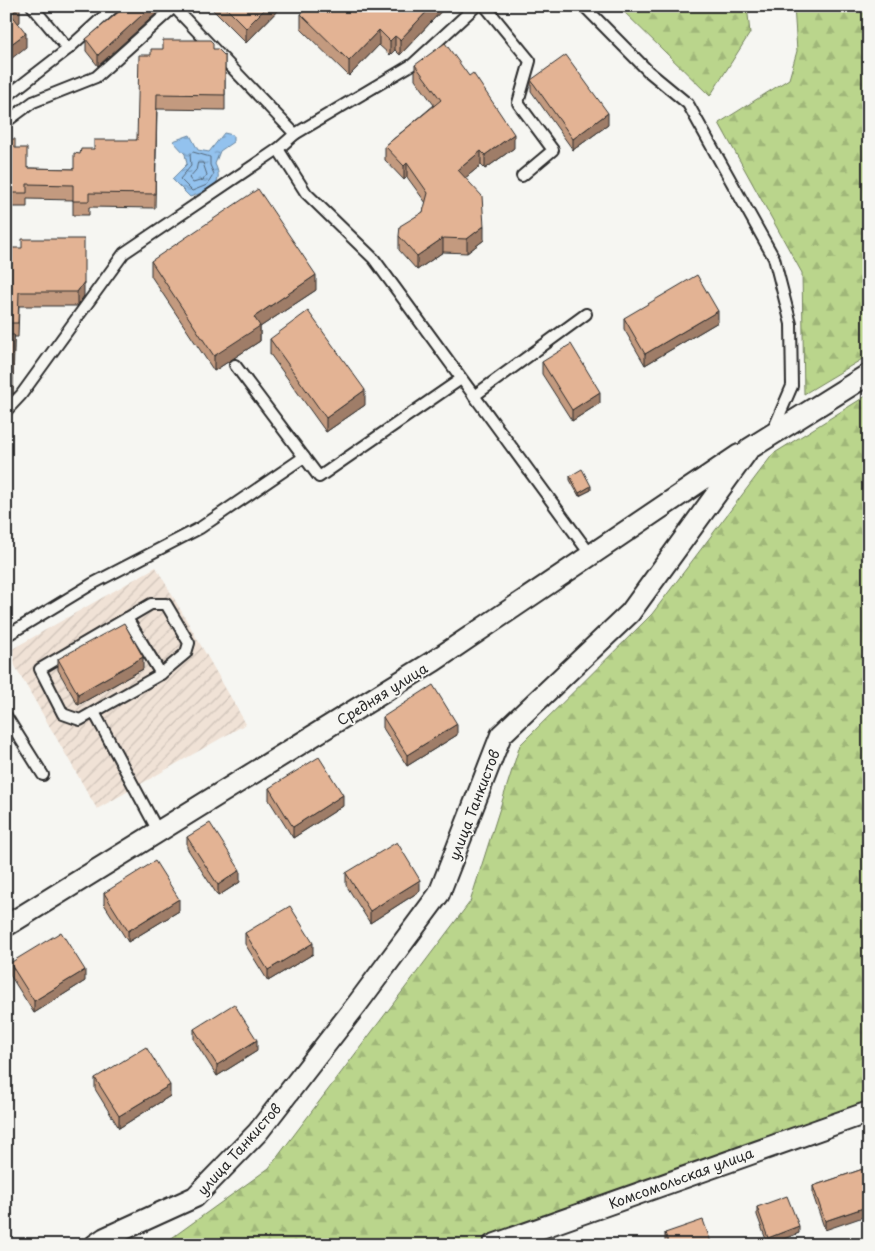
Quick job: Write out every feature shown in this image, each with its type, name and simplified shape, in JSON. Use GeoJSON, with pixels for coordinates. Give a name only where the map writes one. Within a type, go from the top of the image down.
{"type":"FeatureCollection","features":[{"type":"Feature","properties":{"kind":"street","name":"улица Танкистов"},"geometry":{"type":"LineString","coordinates":[[95,1245],[104,1238],[195,1197],[258,1132],[358,1003],[438,894],[501,734],[630,613],[749,448],[869,374]]}},
{"type":"Feature","properties":{"kind":"street","name":"Средняя улица"},"geometry":{"type":"LineString","coordinates":[[6,926],[434,661],[749,448]]}},
{"type":"Feature","properties":{"kind":"street","name":"Комсомольская улица"},"geometry":{"type":"LineString","coordinates":[[504,1243],[869,1112]]}},
{"type":"Feature","properties":{"kind":"lane"},"geometry":{"type":"LineString","coordinates":[[32,6],[68,49]]}},
{"type":"Feature","properties":{"kind":"lane"},"geometry":{"type":"LineString","coordinates":[[6,97],[68,49],[115,6]]}},
{"type":"Feature","properties":{"kind":"lane"},"geometry":{"type":"LineString","coordinates":[[6,411],[21,395],[124,253],[278,149],[295,134],[413,64],[476,6]]}},
{"type":"Feature","properties":{"kind":"lane"},"geometry":{"type":"LineString","coordinates":[[485,6],[530,61],[518,103],[553,150],[522,176]]}},
{"type":"Feature","properties":{"kind":"lane"},"geometry":{"type":"LineString","coordinates":[[584,6],[648,71],[688,104],[774,258],[790,324],[792,386],[772,434]]}},
{"type":"Feature","properties":{"kind":"lane"},"geometry":{"type":"LineString","coordinates":[[6,122],[33,102],[96,77],[175,7],[295,134]]}},
{"type":"Feature","properties":{"kind":"lane"},"geometry":{"type":"LineString","coordinates":[[278,149],[306,193],[374,259],[590,554]]}},
{"type":"Feature","properties":{"kind":"lane"},"geometry":{"type":"LineString","coordinates":[[474,396],[586,314]]}},
{"type":"Feature","properties":{"kind":"lane"},"geometry":{"type":"LineString","coordinates":[[235,364],[318,477],[461,379]]}},
{"type":"Feature","properties":{"kind":"lane"},"geometry":{"type":"LineString","coordinates":[[6,636],[92,584],[200,528],[304,458]]}},
{"type":"Feature","properties":{"kind":"lane"},"geometry":{"type":"LineString","coordinates":[[151,604],[166,604],[188,643],[186,653],[161,674],[80,720],[63,714],[40,669],[151,604]]}},
{"type":"Feature","properties":{"kind":"lane"},"geometry":{"type":"LineString","coordinates":[[127,618],[161,674]]}},
{"type":"Feature","properties":{"kind":"lane"},"geometry":{"type":"LineString","coordinates":[[94,712],[159,833]]}},
{"type":"Feature","properties":{"kind":"lane"},"geometry":{"type":"LineString","coordinates":[[6,716],[43,775]]}},
{"type":"Feature","properties":{"kind":"shaded area"},"geometry":{"type":"Polygon","coordinates":[[[156,567],[246,724],[97,809],[7,652],[156,567]]]}},
{"type":"Feature","properties":{"kind":"green space"},"geometry":{"type":"Polygon","coordinates":[[[618,6],[747,6],[750,33],[710,96],[618,6]]]}},
{"type":"Feature","properties":{"kind":"green space"},"geometry":{"type":"Polygon","coordinates":[[[794,6],[869,6],[869,355],[804,394],[802,273],[719,123],[789,79],[797,51],[794,6]]]}},
{"type":"Feature","properties":{"kind":"green space"},"geometry":{"type":"Polygon","coordinates":[[[869,394],[869,1103],[472,1245],[162,1245],[269,1168],[470,902],[520,745],[652,614],[773,454],[869,394]]]}},
{"type":"Feature","properties":{"kind":"water"},"geometry":{"type":"Polygon","coordinates":[[[224,133],[233,135],[233,142],[220,151],[215,164],[218,171],[216,183],[208,190],[190,197],[172,179],[187,164],[185,154],[173,141],[190,135],[198,150],[209,152],[224,133]]]}},
{"type":"Feature","properties":{"kind":"building"},"geometry":{"type":"Polygon","coordinates":[[[6,6],[20,7],[11,14],[26,33],[6,48],[6,6]]]}},
{"type":"Feature","properties":{"kind":"building"},"geometry":{"type":"Polygon","coordinates":[[[126,6],[152,6],[98,55],[86,39],[126,6]]]}},
{"type":"Feature","properties":{"kind":"building"},"geometry":{"type":"Polygon","coordinates":[[[224,6],[268,6],[246,28],[224,6]]]}},
{"type":"Feature","properties":{"kind":"building"},"geometry":{"type":"Polygon","coordinates":[[[309,6],[432,6],[400,40],[395,36],[390,41],[379,30],[349,61],[301,14],[309,6]]]}},
{"type":"Feature","properties":{"kind":"building"},"geometry":{"type":"Polygon","coordinates":[[[163,40],[210,40],[213,43],[213,49],[218,49],[225,56],[225,95],[157,94],[155,194],[89,193],[89,201],[73,201],[73,185],[27,184],[27,193],[6,193],[6,139],[15,139],[15,148],[27,148],[27,168],[74,169],[74,153],[80,154],[81,149],[94,149],[94,140],[137,140],[139,55],[151,55],[151,49],[163,49],[163,40]]]}},
{"type":"Feature","properties":{"kind":"building"},"geometry":{"type":"Polygon","coordinates":[[[445,43],[469,76],[473,73],[514,134],[485,155],[481,151],[458,170],[482,196],[484,226],[467,239],[443,238],[417,256],[399,236],[400,226],[423,212],[428,193],[407,163],[404,166],[385,146],[441,100],[415,65],[445,43]]]}},
{"type":"Feature","properties":{"kind":"building"},"geometry":{"type":"Polygon","coordinates":[[[566,55],[608,113],[573,139],[531,80],[566,55]]]}},
{"type":"Feature","properties":{"kind":"building"},"geometry":{"type":"Polygon","coordinates":[[[258,189],[316,275],[254,317],[260,326],[214,356],[151,261],[258,189]]]}},
{"type":"Feature","properties":{"kind":"building"},"geometry":{"type":"Polygon","coordinates":[[[22,239],[84,239],[84,282],[77,292],[19,292],[18,323],[6,323],[6,248],[22,248],[22,239]]]}},
{"type":"Feature","properties":{"kind":"building"},"geometry":{"type":"Polygon","coordinates":[[[697,275],[718,311],[645,354],[624,318],[697,275]]]}},
{"type":"Feature","properties":{"kind":"building"},"geometry":{"type":"Polygon","coordinates":[[[308,311],[365,390],[326,418],[270,339],[308,311]]]}},
{"type":"Feature","properties":{"kind":"building"},"geometry":{"type":"Polygon","coordinates":[[[6,335],[14,335],[13,379],[7,385],[6,335]]]}},
{"type":"Feature","properties":{"kind":"building"},"geometry":{"type":"Polygon","coordinates":[[[571,344],[600,392],[572,410],[542,362],[571,344]]]}},
{"type":"Feature","properties":{"kind":"building"},"geometry":{"type":"Polygon","coordinates":[[[582,469],[591,486],[579,493],[570,476],[582,469]]]}},
{"type":"Feature","properties":{"kind":"building"},"geometry":{"type":"Polygon","coordinates":[[[124,623],[143,657],[78,694],[58,659],[124,623]]]}},
{"type":"Feature","properties":{"kind":"building"},"geometry":{"type":"Polygon","coordinates":[[[433,685],[457,724],[407,755],[383,717],[433,685]]]}},
{"type":"Feature","properties":{"kind":"building"},"geometry":{"type":"Polygon","coordinates":[[[319,757],[343,795],[293,827],[269,788],[319,757]]]}},
{"type":"Feature","properties":{"kind":"building"},"geometry":{"type":"Polygon","coordinates":[[[210,823],[240,870],[218,885],[187,837],[210,823]]]}},
{"type":"Feature","properties":{"kind":"building"},"geometry":{"type":"Polygon","coordinates":[[[397,842],[420,880],[370,911],[346,873],[397,842]]]}},
{"type":"Feature","properties":{"kind":"building"},"geometry":{"type":"Polygon","coordinates":[[[155,861],[179,899],[128,931],[104,893],[155,861]]]}},
{"type":"Feature","properties":{"kind":"building"},"geometry":{"type":"Polygon","coordinates":[[[290,906],[313,943],[268,970],[245,933],[290,906]]]}},
{"type":"Feature","properties":{"kind":"building"},"geometry":{"type":"Polygon","coordinates":[[[61,932],[85,970],[34,1001],[10,963],[61,932]]]}},
{"type":"Feature","properties":{"kind":"building"},"geometry":{"type":"Polygon","coordinates":[[[234,1004],[257,1040],[217,1065],[194,1029],[234,1004]]]}},
{"type":"Feature","properties":{"kind":"building"},"geometry":{"type":"Polygon","coordinates":[[[146,1047],[170,1085],[119,1116],[95,1078],[146,1047]]]}},
{"type":"Feature","properties":{"kind":"building"},"geometry":{"type":"Polygon","coordinates":[[[863,1169],[866,1177],[869,1176],[869,1206],[825,1221],[813,1186],[863,1169]]]}},
{"type":"Feature","properties":{"kind":"building"},"geometry":{"type":"Polygon","coordinates":[[[787,1196],[799,1226],[768,1238],[757,1207],[787,1196]]]}},
{"type":"Feature","properties":{"kind":"building"},"geometry":{"type":"Polygon","coordinates":[[[703,1220],[712,1245],[669,1245],[665,1233],[703,1220]]]}}]}
